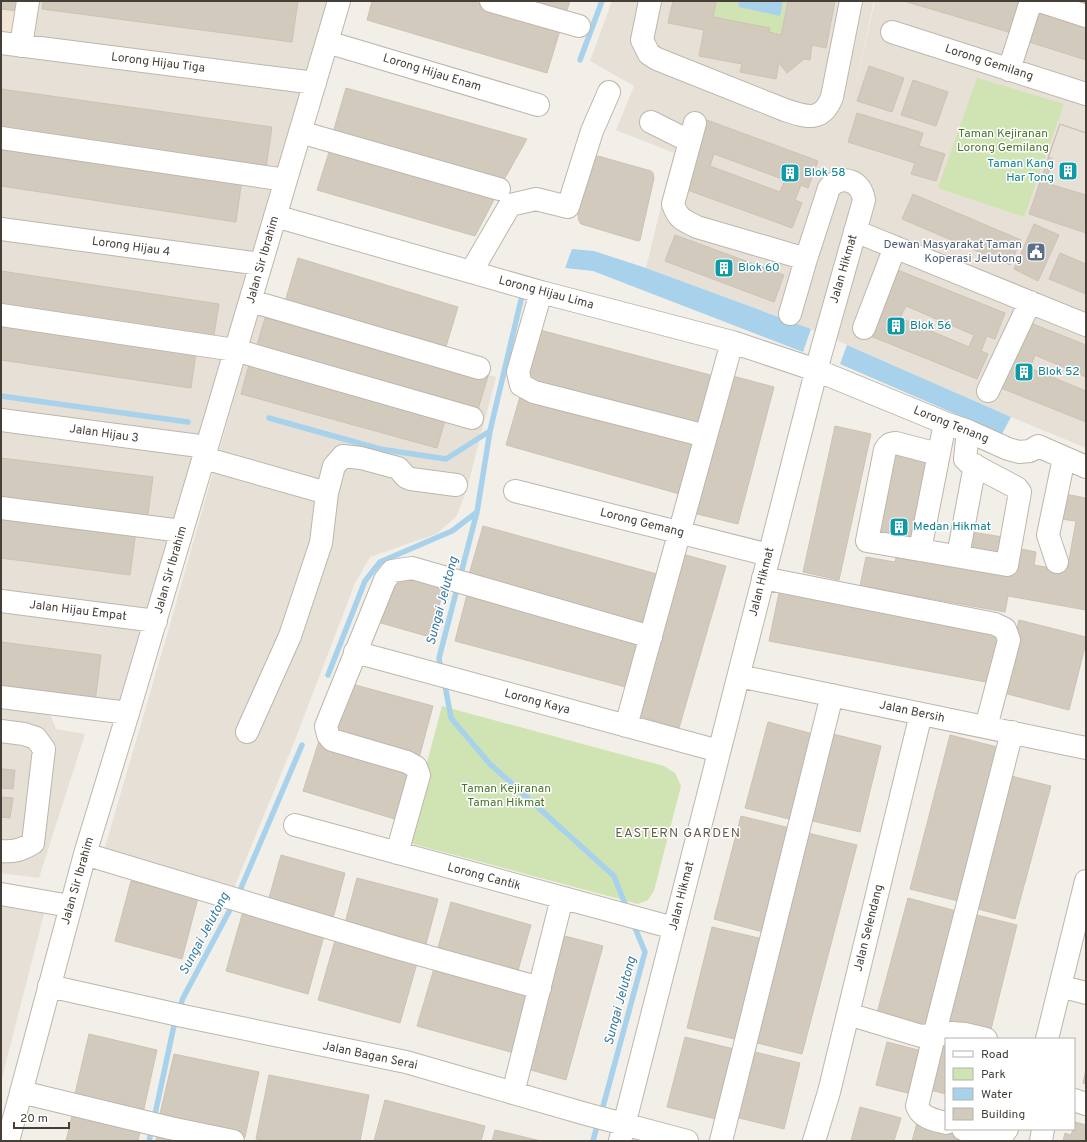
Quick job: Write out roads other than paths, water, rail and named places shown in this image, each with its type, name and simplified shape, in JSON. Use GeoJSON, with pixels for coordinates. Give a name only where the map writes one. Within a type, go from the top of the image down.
{"type":"FeatureCollection","features":[{"type":"Feature","properties":{"kind":"street"},"geometry":{"type":"LineString","coordinates":[[11,44],[28,1]]}},
{"type":"Feature","properties":{"kind":"street","name":"Jalan Sir Ibrahim"},"geometry":{"type":"LineString","coordinates":[[8,1141],[85,854],[156,620],[235,350],[251,301],[339,1]]}},
{"type":"Feature","properties":{"kind":"street"},"geometry":{"type":"LineString","coordinates":[[491,1],[579,26]]}},
{"type":"Feature","properties":{"kind":"street"},"geometry":{"type":"LineString","coordinates":[[650,1],[642,40],[649,54],[658,60],[785,110],[800,115],[817,116],[828,108],[832,97],[851,1]]}},
{"type":"Feature","properties":{"kind":"street"},"geometry":{"type":"LineString","coordinates":[[1009,70],[1031,1]]}},
{"type":"Feature","properties":{"kind":"street"},"geometry":{"type":"LineString","coordinates":[[1040,1],[1086,16]]}},
{"type":"Feature","properties":{"kind":"street","name":"Lorong Gemilang"},"geometry":{"type":"LineString","coordinates":[[892,32],[1086,94]]}},
{"type":"Feature","properties":{"kind":"street","name":"Lorong Hijau Enam"},"geometry":{"type":"LineString","coordinates":[[327,42],[538,105]]}},
{"type":"Feature","properties":{"kind":"street","name":"Lorong Hijau Tiga"},"geometry":{"type":"LineString","coordinates":[[11,44],[315,83]]}},
{"type":"Feature","properties":{"kind":"street"},"geometry":{"type":"LineString","coordinates":[[471,272],[510,204],[536,199],[568,207],[592,131],[609,92]]}},
{"type":"Feature","properties":{"kind":"street"},"geometry":{"type":"LineString","coordinates":[[651,122],[692,132],[673,204],[677,216],[697,227],[806,259]]}},
{"type":"Feature","properties":{"kind":"street"},"geometry":{"type":"LineString","coordinates":[[300,132],[499,189]]}},
{"type":"Feature","properties":{"kind":"street"},"geometry":{"type":"LineString","coordinates":[[1,138],[286,180]]}},
{"type":"Feature","properties":{"kind":"street","name":"Jalan Hikmat"},"geometry":{"type":"LineString","coordinates":[[620,1129],[664,925],[719,751],[818,363],[864,200],[863,194],[858,186],[853,182],[840,180],[829,188],[790,314]]}},
{"type":"Feature","properties":{"kind":"street","name":"Lorong Hijau Lima"},"geometry":{"type":"LineString","coordinates":[[275,216],[541,292],[818,363]]}},
{"type":"Feature","properties":{"kind":"street","name":"Lorong Hijau 4"},"geometry":{"type":"LineString","coordinates":[[1,229],[261,264]]}},
{"type":"Feature","properties":{"kind":"street"},"geometry":{"type":"LineString","coordinates":[[855,231],[1086,325]]}},
{"type":"Feature","properties":{"kind":"street"},"geometry":{"type":"LineString","coordinates":[[864,328],[895,247]]}},
{"type":"Feature","properties":{"kind":"street"},"geometry":{"type":"LineString","coordinates":[[541,292],[518,372],[521,385],[534,392],[706,436]]}},
{"type":"Feature","properties":{"kind":"street"},"geometry":{"type":"LineString","coordinates":[[251,301],[479,368]]}},
{"type":"Feature","properties":{"kind":"street"},"geometry":{"type":"LineString","coordinates":[[988,391],[1030,302]]}},
{"type":"Feature","properties":{"kind":"street"},"geometry":{"type":"LineString","coordinates":[[1,315],[235,350],[472,418]]}},
{"type":"Feature","properties":{"kind":"street"},"geometry":{"type":"LineString","coordinates":[[626,726],[732,342]]}},
{"type":"Feature","properties":{"kind":"street","name":"Lorong Tenang"},"geometry":{"type":"LineString","coordinates":[[818,363],[945,424],[968,431],[1008,449],[1019,452],[1030,451],[1038,446],[1086,467]]}},
{"type":"Feature","properties":{"kind":"street","name":"Jalan Hijau 3"},"geometry":{"type":"LineString","coordinates":[[1,420],[205,453],[327,493]]}},
{"type":"Feature","properties":{"kind":"street"},"geometry":{"type":"LineString","coordinates":[[920,550],[945,424]]}},
{"type":"Feature","properties":{"kind":"street"},"geometry":{"type":"LineString","coordinates":[[938,454],[896,443],[891,443],[885,450],[867,541],[958,556],[1007,566],[1020,492],[1017,488],[965,459],[968,431]]}},
{"type":"Feature","properties":{"kind":"street"},"geometry":{"type":"LineString","coordinates":[[247,732],[290,636],[321,543],[327,493],[334,466],[343,456],[361,458],[398,468],[406,477],[411,479],[456,485]]}},
{"type":"Feature","properties":{"kind":"street"},"geometry":{"type":"LineString","coordinates":[[1057,562],[1048,535],[1064,458]]}},
{"type":"Feature","properties":{"kind":"street"},"geometry":{"type":"LineString","coordinates":[[958,556],[975,465]]}},
{"type":"Feature","properties":{"kind":"street","name":"Lorong Gemang"},"geometry":{"type":"LineString","coordinates":[[515,491],[769,555]]}},
{"type":"Feature","properties":{"kind":"street"},"geometry":{"type":"LineString","coordinates":[[1,508],[182,531]]}},
{"type":"Feature","properties":{"kind":"street"},"geometry":{"type":"LineString","coordinates":[[397,853],[419,775],[416,767],[407,762],[332,740],[328,736],[326,726],[385,580],[392,571],[412,568],[651,637]]}},
{"type":"Feature","properties":{"kind":"street"},"geometry":{"type":"LineString","coordinates":[[763,578],[996,624],[1005,629],[1009,640],[986,727]]}},
{"type":"Feature","properties":{"kind":"street","name":"Jalan Hijau Empat"},"geometry":{"type":"LineString","coordinates":[[1,601],[156,620]]}},
{"type":"Feature","properties":{"kind":"street","name":"Lorong Kaya"},"geometry":{"type":"LineString","coordinates":[[355,652],[719,751]]}},
{"type":"Feature","properties":{"kind":"street","name":"Jalan Bersih"},"geometry":{"type":"LineString","coordinates":[[739,676],[1086,748]]}},
{"type":"Feature","properties":{"kind":"street"},"geometry":{"type":"LineString","coordinates":[[721,1141],[832,695]]}},
{"type":"Feature","properties":{"kind":"street"},"geometry":{"type":"LineString","coordinates":[[1,697],[128,713]]}},
{"type":"Feature","properties":{"kind":"street","name":"Jalan Selendang"},"geometry":{"type":"LineString","coordinates":[[814,1141],[829,1092],[921,714]]}},
{"type":"Feature","properties":{"kind":"street"},"geometry":{"type":"LineString","coordinates":[[1,731],[24,734],[36,738],[44,749],[33,843],[23,850],[11,852],[1,851]]}},
{"type":"Feature","properties":{"kind":"street"},"geometry":{"type":"LineString","coordinates":[[945,1123],[924,1116],[919,1111],[917,1106],[1012,732]]}},
{"type":"Feature","properties":{"kind":"street","name":"Lorong Cantik"},"geometry":{"type":"LineString","coordinates":[[295,825],[664,925]]}},
{"type":"Feature","properties":{"kind":"street"},"geometry":{"type":"LineString","coordinates":[[85,854],[397,948],[540,988]]}},
{"type":"Feature","properties":{"kind":"street"},"geometry":{"type":"LineString","coordinates":[[1047,1038],[1086,881]]}},
{"type":"Feature","properties":{"kind":"street"},"geometry":{"type":"LineString","coordinates":[[513,1093],[562,898]]}},
{"type":"Feature","properties":{"kind":"street"},"geometry":{"type":"LineString","coordinates":[[2,899],[70,906]]}},
{"type":"Feature","properties":{"kind":"street","name":"Jalan Bagan Serai"},"geometry":{"type":"LineString","coordinates":[[49,986],[177,1015],[406,1062],[586,1114],[620,1129],[687,1141]]}},
{"type":"Feature","properties":{"kind":"street"},"geometry":{"type":"LineString","coordinates":[[1060,986],[1086,993]]}},
{"type":"Feature","properties":{"kind":"street"},"geometry":{"type":"LineString","coordinates":[[848,1014],[921,1036],[934,1036],[952,1033],[982,1038]]}},
{"type":"Feature","properties":{"kind":"street"},"geometry":{"type":"LineString","coordinates":[[21,1092],[170,1128],[233,1141]]}},
{"type":"Feature","properties":{"kind":"street"},"geometry":{"type":"LineString","coordinates":[[1075,1100],[1086,1104]]}},
{"type":"Feature","properties":{"kind":"street"},"geometry":{"type":"LineString","coordinates":[[966,1130],[994,1139],[1000,1138],[1006,1130]]}},
{"type":"Feature","properties":{"kind":"street"},"geometry":{"type":"LineString","coordinates":[[1041,1141],[1043,1130]]}},
{"type":"Feature","properties":{"kind":"water"},"geometry":{"type":"Polygon","coordinates":[[[738,1],[783,1],[780,16],[739,7],[738,1]]]}},
{"type":"Feature","properties":{"kind":"water"},"geometry":{"type":"Polygon","coordinates":[[[572,249],[594,251],[646,268],[811,329],[803,352],[593,271],[565,268],[572,249]]]}},
{"type":"Feature","properties":{"kind":"water"},"geometry":{"type":"Polygon","coordinates":[[[847,345],[1011,417],[1002,434],[840,364],[847,345]]]}},
{"type":"Feature","properties":{"kind":"waterway","name":"Sungai Jelutong"},"geometry":{"type":"LineString","coordinates":[[580,60],[602,1]]}},
{"type":"Feature","properties":{"kind":"waterway","name":"Sungai Jelutong"},"geometry":{"type":"LineString","coordinates":[[460,577],[477,512],[490,431],[521,300]]}},
{"type":"Feature","properties":{"kind":"waterway"},"geometry":{"type":"LineString","coordinates":[[1,396],[188,422]]}},
{"type":"Feature","properties":{"kind":"waterway"},"geometry":{"type":"LineString","coordinates":[[269,418],[380,449],[446,459],[490,431]]}},
{"type":"Feature","properties":{"kind":"waterway","name":"Sungai Jelutong"},"geometry":{"type":"LineString","coordinates":[[328,675],[365,581],[380,562],[452,531],[477,512]]}},
{"type":"Feature","properties":{"kind":"waterway","name":"Sungai Jelutong"},"geometry":{"type":"LineString","coordinates":[[441,670],[439,658],[458,585]]}},
{"type":"Feature","properties":{"kind":"waterway","name":"Sungai Jelutong"},"geometry":{"type":"LineString","coordinates":[[444,680],[451,718],[490,764],[614,876],[627,909]]}},
{"type":"Feature","properties":{"kind":"waterway","name":"Sungai Jelutong"},"geometry":{"type":"LineString","coordinates":[[238,895],[302,745]]}},
{"type":"Feature","properties":{"kind":"waterway","name":"Sungai Jelutong"},"geometry":{"type":"LineString","coordinates":[[179,1010],[183,998],[233,904]]}},
{"type":"Feature","properties":{"kind":"waterway","name":"Sungai Jelutong"},"geometry":{"type":"LineString","coordinates":[[601,1114],[645,952],[633,923]]}},
{"type":"Feature","properties":{"kind":"waterway","name":"Sungai Jelutong"},"geometry":{"type":"LineString","coordinates":[[154,1119],[176,1018]]}},
{"type":"Feature","properties":{"kind":"waterway","name":"Sungai Jelutong"},"geometry":{"type":"LineString","coordinates":[[593,1141],[598,1122]]}},
{"type":"Feature","properties":{"kind":"waterway","name":"Sungai Jelutong"},"geometry":{"type":"LineString","coordinates":[[149,1141],[152,1128]]}},
{"type":"Feature","properties":{"kind":"place","name":"Taman Kang Har Tong"},"geometry":{"type":"Point","coordinates":[1068,171]}},
{"type":"Feature","properties":{"kind":"place","name":"Blok 58"},"geometry":{"type":"Point","coordinates":[790,173]}},
{"type":"Feature","properties":{"kind":"place","name":"Dewan Masyarakat Taman Koperasi Jelutong"},"geometry":{"type":"Point","coordinates":[1036,252]}},
{"type":"Feature","properties":{"kind":"place","name":"Blok 60"},"geometry":{"type":"Point","coordinates":[724,268]}},
{"type":"Feature","properties":{"kind":"place","name":"Blok 56"},"geometry":{"type":"Point","coordinates":[896,326]}},
{"type":"Feature","properties":{"kind":"place","name":"Blok 52"},"geometry":{"type":"Point","coordinates":[1024,372]}},
{"type":"Feature","properties":{"kind":"place","name":"Medan Hikmat"},"geometry":{"type":"Point","coordinates":[899,527]}},
{"type":"Feature","properties":{"kind":"district","name":"EASTERN GARDEN"},"geometry":{"type":"Point","coordinates":[678,834]}},
{"type":"Feature","properties":{"kind":"park label","name":"Taman Kejiranan Lorong Gemilang"},"geometry":{"type":"Point","coordinates":[1003,141]}},
{"type":"Feature","properties":{"kind":"park label","name":"Taman Kejiranan Taman Hikmat"},"geometry":{"type":"Point","coordinates":[506,796]}}]}
